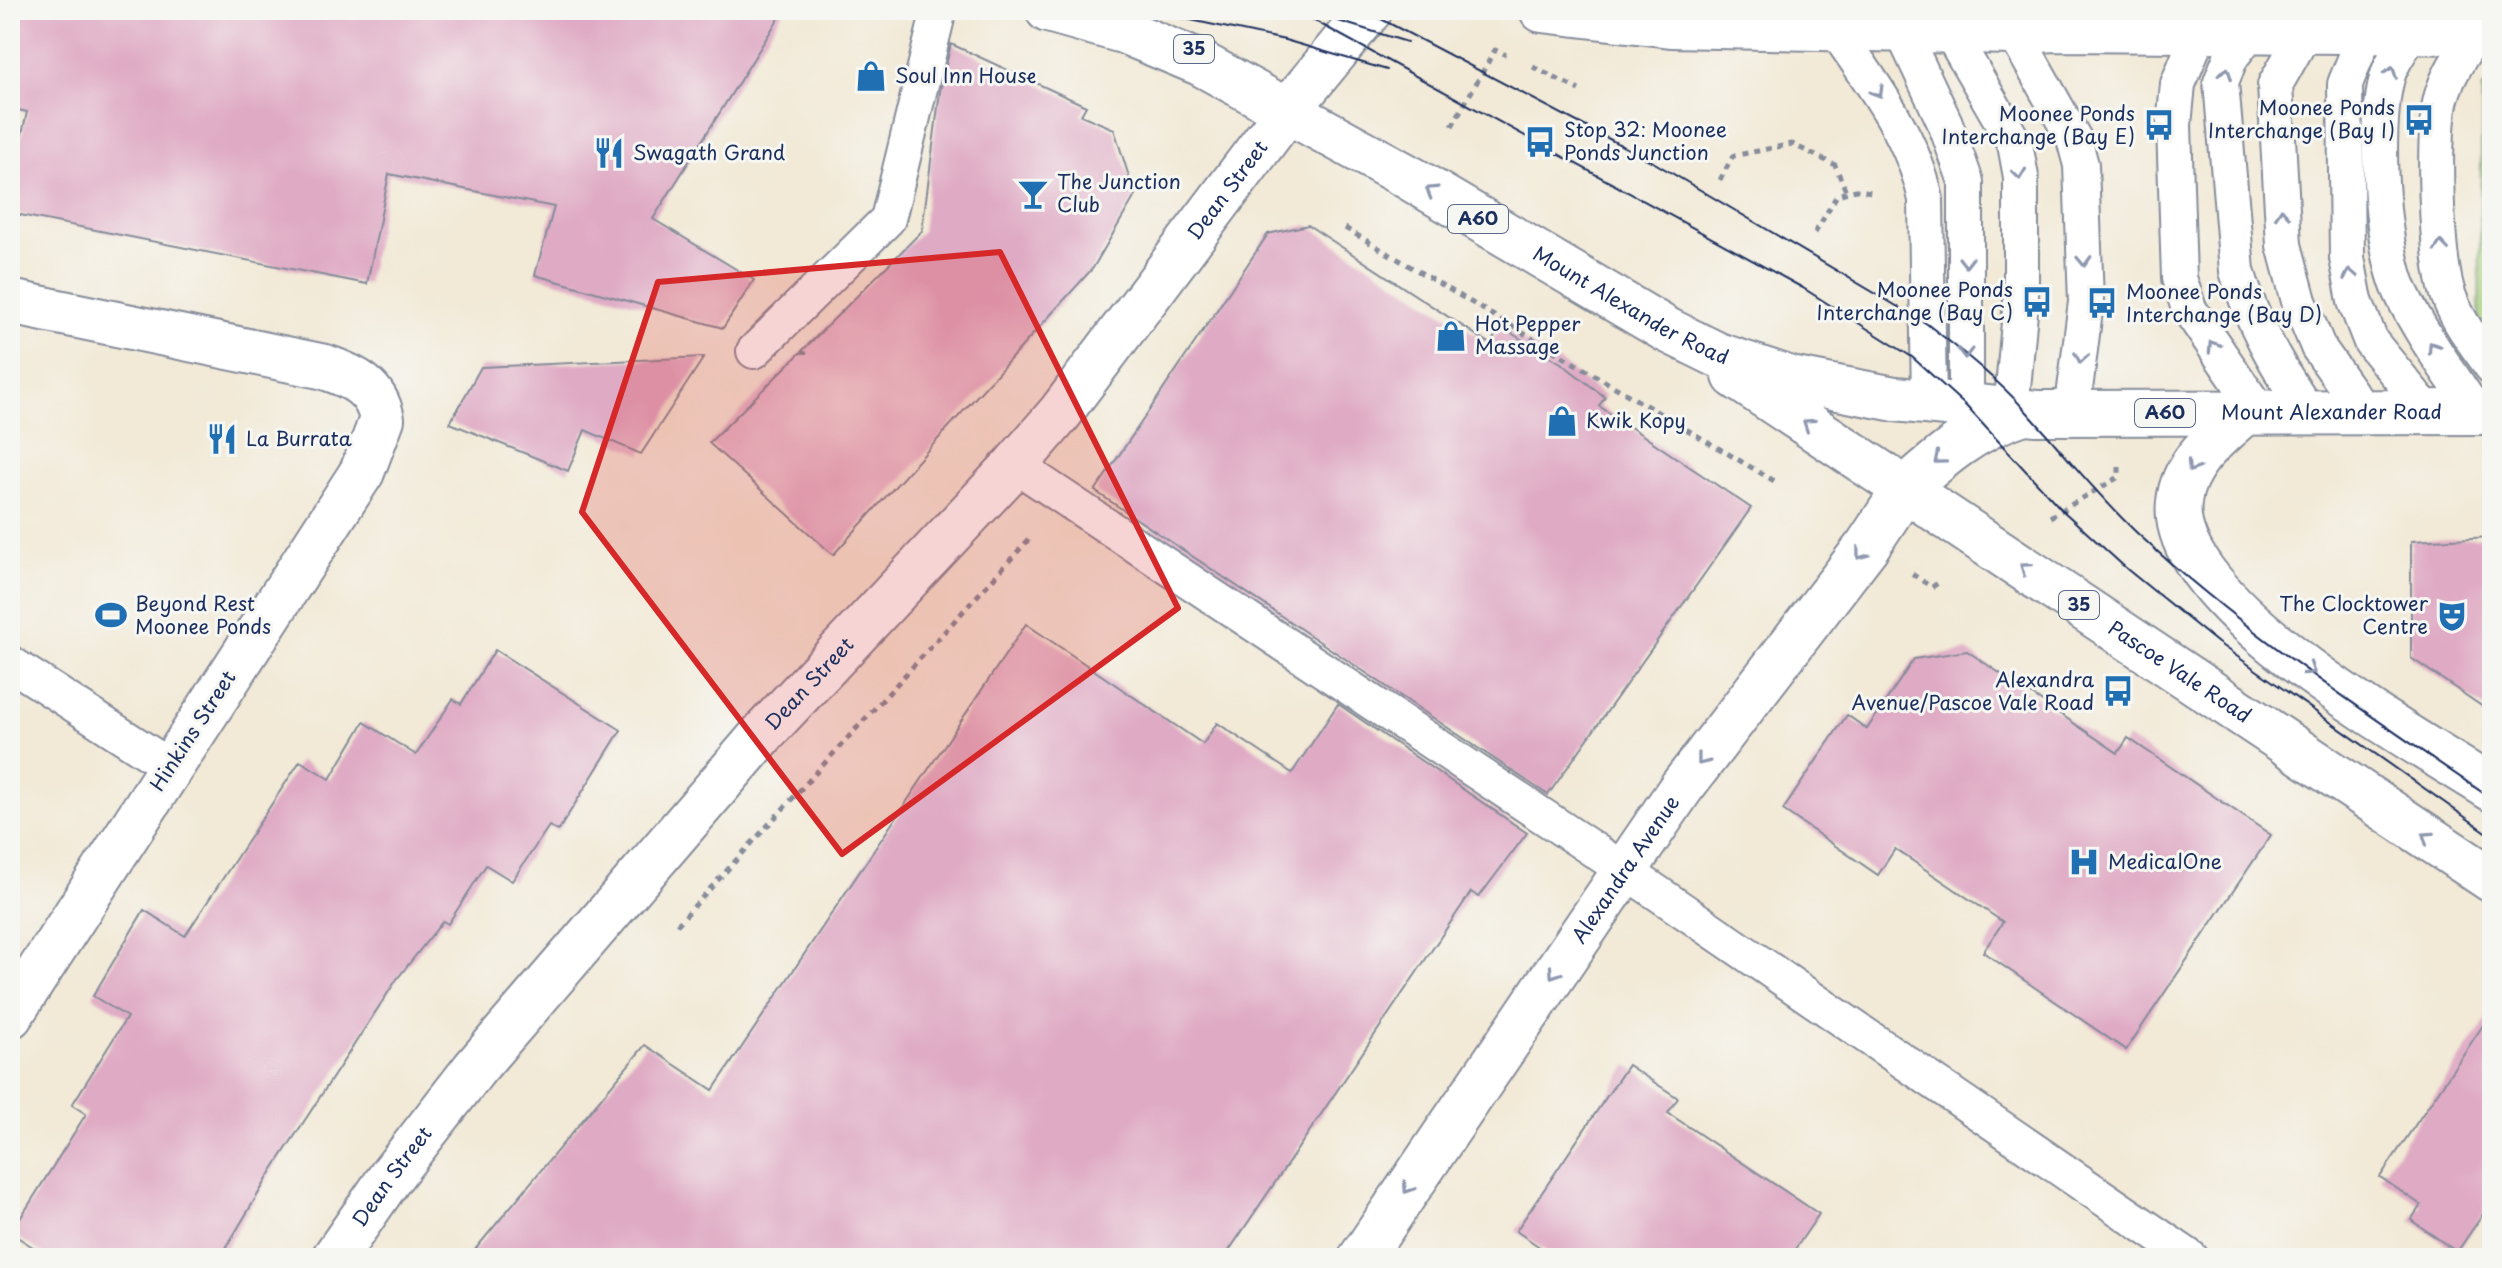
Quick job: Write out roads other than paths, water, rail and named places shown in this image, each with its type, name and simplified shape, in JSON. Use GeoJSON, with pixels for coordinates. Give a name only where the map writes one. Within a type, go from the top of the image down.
{"type":"FeatureCollection","features":[{"type":"Feature","properties":{"kind":"main road","name":"Mount Alexander Road"},"geometry":{"type":"LineString","coordinates":[[1048,10],[1148,40],[1270,100],[1667,330],[1718,355],[1791,379],[1845,391],[2019,411],[2484,412]]}},
{"type":"Feature","properties":{"kind":"main road","name":"35"},"geometry":{"type":"LineString","coordinates":[[1136,10],[1270,100]]}},
{"type":"Feature","properties":{"kind":"main road","name":"Dean Street"},"geometry":{"type":"LineString","coordinates":[[334,1258],[426,1129],[495,1045],[766,730],[1015,465],[1116,340],[1270,100],[1370,10]]}},
{"type":"Feature","properties":{"kind":"main road"},"geometry":{"type":"LineString","coordinates":[[1542,10],[1671,25],[2014,32],[2306,30],[2357,24],[2412,32],[2484,32]]}},
{"type":"Feature","properties":{"kind":"main road","name":"Hinkins Street"},"geometry":{"type":"LineString","coordinates":[[10,302],[325,367],[360,381],[379,405],[380,432],[362,472],[10,1016]]}},
{"type":"Feature","properties":{"kind":"main road","name":"Pascoe Vale Road"},"geometry":{"type":"LineString","coordinates":[[1667,330],[2492,880]]}},
{"type":"Feature","properties":{"kind":"main road"},"geometry":{"type":"LineString","coordinates":[[2252,410],[2201,454],[2184,480],[2178,503],[2179,528],[2192,555],[2226,601],[2271,643],[2492,789]]}},
{"type":"Feature","properties":{"kind":"main road","name":"Mount Alexander Road"},"geometry":{"type":"LineString","coordinates":[[1905,489],[1962,440],[2019,411]]}},
{"type":"Feature","properties":{"kind":"main road","name":"Alexandra Avenue"},"geometry":{"type":"LineString","coordinates":[[1361,1258],[1681,788],[1868,545],[1905,489]]}},
{"type":"Feature","properties":{"kind":"lane"},"geometry":{"type":"LineString","coordinates":[[754,351],[888,219],[939,10]]}},
{"type":"Feature","properties":{"kind":"lane"},"geometry":{"type":"LineString","coordinates":[[2357,24],[2345,84],[2347,258],[2355,301],[2371,342],[2428,412]]}},
{"type":"Feature","properties":{"kind":"lane"},"geometry":{"type":"LineString","coordinates":[[1834,28],[1875,86],[1920,170],[1948,404]]}},
{"type":"Feature","properties":{"kind":"lane"},"geometry":{"type":"LineString","coordinates":[[1901,29],[1945,123],[1966,182],[1948,404]]}},
{"type":"Feature","properties":{"kind":"lane"},"geometry":{"type":"LineString","coordinates":[[1949,30],[2015,144],[2021,177],[2019,411]]}},
{"type":"Feature","properties":{"kind":"lane"},"geometry":{"type":"LineString","coordinates":[[2200,30],[2178,84],[2174,125],[2179,278],[2189,309],[2252,410]]}},
{"type":"Feature","properties":{"kind":"lane"},"geometry":{"type":"LineString","coordinates":[[2252,30],[2231,57],[2221,82],[2237,271],[2257,329],[2307,411]]}},
{"type":"Feature","properties":{"kind":"lane"},"geometry":{"type":"LineString","coordinates":[[2306,30],[2275,85],[2284,245],[2299,301],[2318,347],[2364,412]]}},
{"type":"Feature","properties":{"kind":"lane"},"geometry":{"type":"LineString","coordinates":[[2014,32],[2074,139],[2081,165],[2086,302],[2072,413]]}},
{"type":"Feature","properties":{"kind":"lane"},"geometry":{"type":"LineString","coordinates":[[2412,32],[2390,70],[2384,101],[2381,201],[2385,242],[2400,290],[2424,333],[2484,412]]}},
{"type":"Feature","properties":{"kind":"lane"},"geometry":{"type":"LineString","coordinates":[[2484,32],[2453,70],[2440,102],[2439,241],[2446,289],[2464,327],[2492,367]]}},
{"type":"Feature","properties":{"kind":"lane"},"geometry":{"type":"LineString","coordinates":[[1015,465],[1624,870],[2191,1258]]}},
{"type":"Feature","properties":{"kind":"lane"},"geometry":{"type":"LineString","coordinates":[[10,663],[169,766]]}},
{"type":"Feature","properties":{"kind":"tram line"},"geometry":{"type":"LineString","coordinates":[[1144,10],[1285,40],[1387,70]]}},
{"type":"Feature","properties":{"kind":"tram line"},"geometry":{"type":"LineString","coordinates":[[1295,10],[1803,288],[1912,357],[1966,406],[2062,510],[2128,570],[2218,643],[2492,836]]}},
{"type":"Feature","properties":{"kind":"tram line"},"geometry":{"type":"LineString","coordinates":[[1364,10],[1653,162],[1927,324],[2004,388],[2122,519],[2179,570],[2265,639],[2355,705],[2492,799]]}},
{"type":"Feature","properties":{"kind":"tram line"},"geometry":{"type":"LineString","coordinates":[[1319,15],[1407,42]]}},
{"type":"Feature","properties":{"kind":"place","name":"Soul Inn House"},"geometry":{"type":"Point","coordinates":[871,76]}},
{"type":"Feature","properties":{"kind":"place","name":"Moonee Ponds Interchange (Bay I)"},"geometry":{"type":"Point","coordinates":[2419,120]}},
{"type":"Feature","properties":{"kind":"place","name":"Moonee Ponds Interchange (Bay E)"},"geometry":{"type":"Point","coordinates":[2159,125]}},
{"type":"Feature","properties":{"kind":"place","name":"Stop 32: Moonee Ponds Junction"},"geometry":{"type":"Point","coordinates":[1540,142]}},
{"type":"Feature","properties":{"kind":"place","name":"Swagath Grand"},"geometry":{"type":"Point","coordinates":[609,153]}},
{"type":"Feature","properties":{"kind":"place","name":"The Junction Club"},"geometry":{"type":"Point","coordinates":[1033,194]}},
{"type":"Feature","properties":{"kind":"place","name":"Moonee Ponds Interchange (Bay C)"},"geometry":{"type":"Point","coordinates":[2037,302]}},
{"type":"Feature","properties":{"kind":"place","name":"Moonee Ponds Interchange (Bay D)"},"geometry":{"type":"Point","coordinates":[2102,303]}},
{"type":"Feature","properties":{"kind":"place","name":"Hot Pepper Massage"},"geometry":{"type":"Point","coordinates":[1451,336]}},
{"type":"Feature","properties":{"kind":"place","name":"Kwik Kopy"},"geometry":{"type":"Point","coordinates":[1562,421]}},
{"type":"Feature","properties":{"kind":"place","name":"La Burrata"},"geometry":{"type":"Point","coordinates":[222,439]}},
{"type":"Feature","properties":{"kind":"place","name":"Beyond Rest Moonee Ponds"},"geometry":{"type":"Point","coordinates":[111,615]}},
{"type":"Feature","properties":{"kind":"place","name":"The Clocktower Centre"},"geometry":{"type":"Point","coordinates":[2452,616]}},
{"type":"Feature","properties":{"kind":"place","name":"Alexandra Avenue/Pascoe Vale Road"},"geometry":{"type":"Point","coordinates":[2118,691]}},
{"type":"Feature","properties":{"kind":"place","name":"MedicalOne"},"geometry":{"type":"Point","coordinates":[2084,862]}}]}
